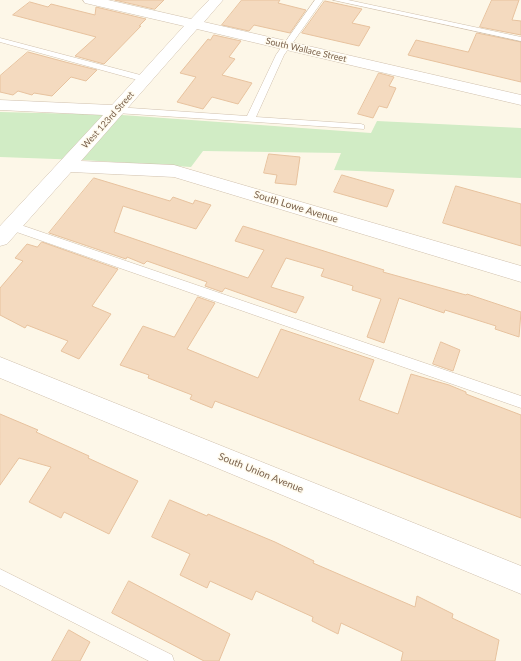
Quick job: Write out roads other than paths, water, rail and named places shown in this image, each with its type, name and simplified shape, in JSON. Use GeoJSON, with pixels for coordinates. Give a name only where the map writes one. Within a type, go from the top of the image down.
{"type":"FeatureCollection","features":[{"type":"Feature","properties":{"kind":"street","name":"South Wallace Street"},"geometry":{"type":"LineString","coordinates":[[90,0],[521,100]]}},
{"type":"Feature","properties":{"kind":"street","name":"West 123rd Street"},"geometry":{"type":"LineString","coordinates":[[0,239],[216,0]]}},
{"type":"Feature","properties":{"kind":"street"},"geometry":{"type":"LineString","coordinates":[[0,105],[116,110]]}},
{"type":"Feature","properties":{"kind":"street","name":"South Lowe Avenue"},"geometry":{"type":"LineString","coordinates":[[66,166],[174,171],[521,274]]}},
{"type":"Feature","properties":{"kind":"street","name":"South Union Avenue"},"geometry":{"type":"LineString","coordinates":[[0,367],[521,580]]}},
{"type":"Feature","properties":{"kind":"lane"},"geometry":{"type":"LineString","coordinates":[[250,120],[280,55],[319,0]]}},
{"type":"Feature","properties":{"kind":"lane"},"geometry":{"type":"LineString","coordinates":[[336,0],[521,39]]}},
{"type":"Feature","properties":{"kind":"lane"},"geometry":{"type":"LineString","coordinates":[[0,40],[145,79]]}},
{"type":"Feature","properties":{"kind":"lane"},"geometry":{"type":"LineString","coordinates":[[116,110],[361,127]]}},
{"type":"Feature","properties":{"kind":"lane"},"geometry":{"type":"LineString","coordinates":[[12,226],[521,402]]}},
{"type":"Feature","properties":{"kind":"lane"},"geometry":{"type":"LineString","coordinates":[[0,577],[166,661]]}}]}
